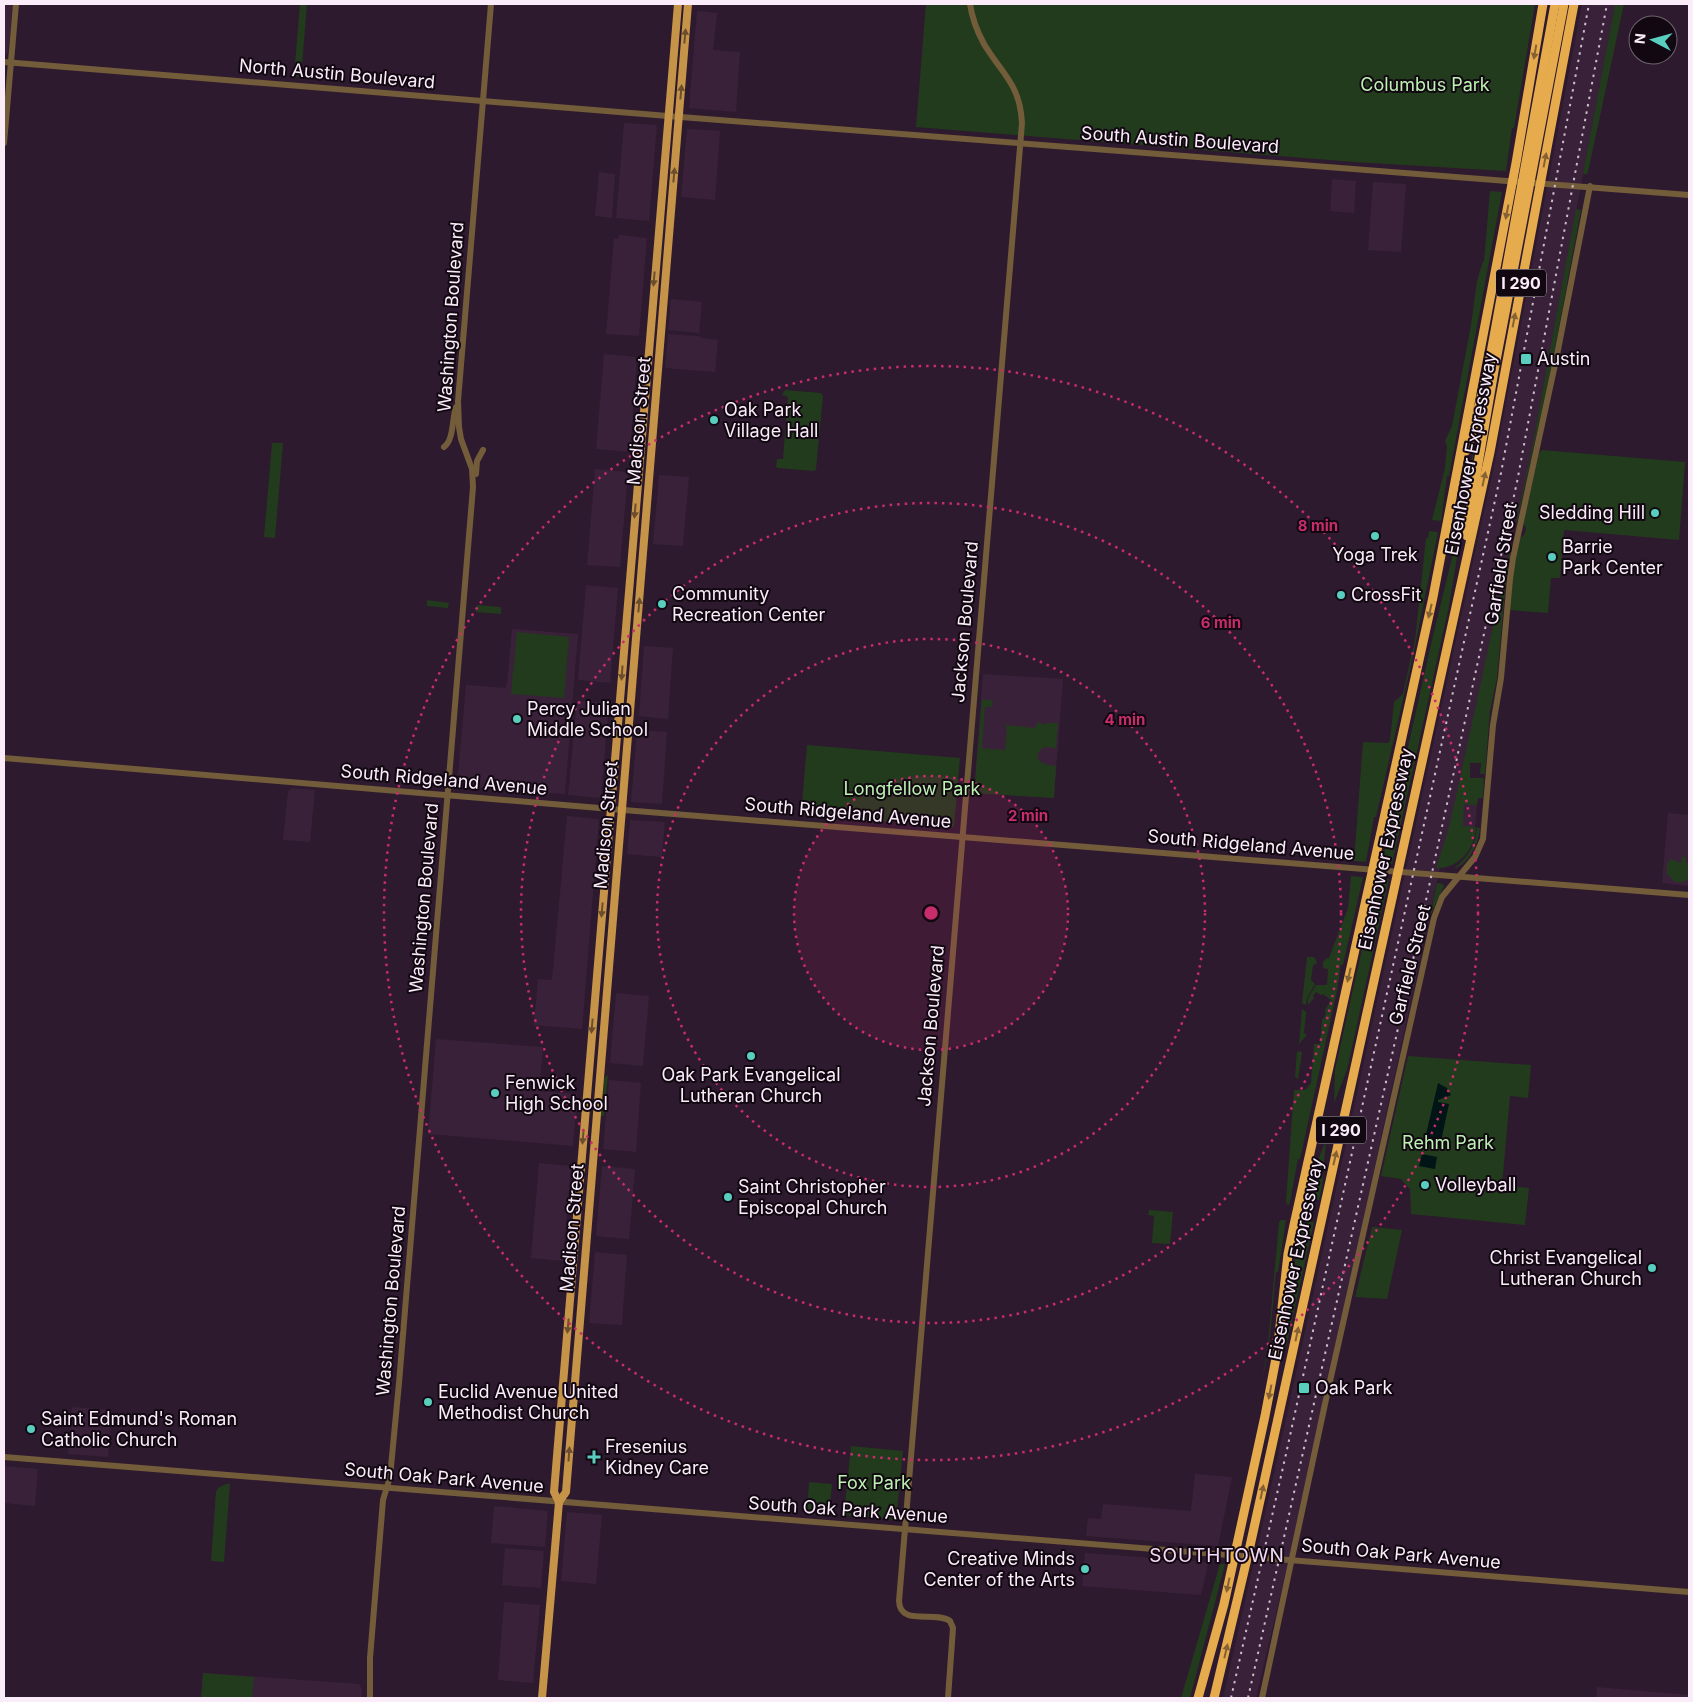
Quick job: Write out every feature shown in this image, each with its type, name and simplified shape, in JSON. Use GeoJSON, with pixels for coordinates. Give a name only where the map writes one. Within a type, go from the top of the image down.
{"type":"FeatureCollection","features":[{"type":"Feature","properties":{"kind":"highway","name":"Eisenhower Expressway"},"geometry":{"type":"LineString","coordinates":[[1198,1698],[1224,1604],[1265,1416],[1276,1353],[1288,1254],[1433,597],[1516,163],[1543,4]]}},
{"type":"Feature","properties":{"kind":"highway"},"geometry":{"type":"LineString","coordinates":[[1466,561],[1468,522],[1555,4]]}},
{"type":"Feature","properties":{"kind":"highway"},"geometry":{"type":"LineString","coordinates":[[1458,472],[1471,438],[1488,369],[1564,4]]}},
{"type":"Feature","properties":{"kind":"highway","name":"Eisenhower Expressway"},"geometry":{"type":"LineString","coordinates":[[1214,1698],[1250,1546],[1466,561],[1491,443],[1574,4]]}},
{"type":"Feature","properties":{"kind":"main road","name":"Madison Street"},"geometry":{"type":"LineString","coordinates":[[559,1502],[554,1492],[678,4]]}},
{"type":"Feature","properties":{"kind":"main road","name":"Madison Street"},"geometry":{"type":"LineString","coordinates":[[542,1698],[559,1502],[566,1492],[688,4]]}},
{"type":"Feature","properties":{"kind":"street"},"geometry":{"type":"LineString","coordinates":[[4,143],[7,62],[16,4]]}},
{"type":"Feature","properties":{"kind":"street","name":"Washington Boulevard"},"geometry":{"type":"LineString","coordinates":[[370,1698],[370,1658],[383,1500],[390,1477],[398,1392],[473,487],[472,469],[461,439],[458,401],[491,4]]}},
{"type":"Feature","properties":{"kind":"street","name":"Jackson Boulevard"},"geometry":{"type":"LineString","coordinates":[[948,1698],[953,1628],[950,1622],[941,1618],[906,1616],[902,1612],[899,1601],[1021,115],[1017,96],[1009,79],[979,35],[970,4]]}},
{"type":"Feature","properties":{"kind":"street","name":"North Austin Boulevard"},"geometry":{"type":"LineString","coordinates":[[7,62],[668,116]]}},
{"type":"Feature","properties":{"kind":"street","name":"South Austin Boulevard"},"geometry":{"type":"LineString","coordinates":[[668,116],[1689,195]]}},
{"type":"Feature","properties":{"kind":"street","name":"Garfield Street"},"geometry":{"type":"LineString","coordinates":[[1262,1698],[1290,1561],[1434,918],[1442,897],[1475,857],[1483,839],[1493,725],[1501,678],[1513,558],[1556,360],[1590,186]]}},
{"type":"Feature","properties":{"kind":"street"},"geometry":{"type":"LineString","coordinates":[[444,446],[448,444],[452,435],[453,417],[458,401]]}},
{"type":"Feature","properties":{"kind":"street"},"geometry":{"type":"LineString","coordinates":[[473,487],[477,461],[483,450]]}},
{"type":"Feature","properties":{"kind":"street","name":"South Ridgeland Avenue"},"geometry":{"type":"LineString","coordinates":[[4,758],[622,810],[1689,895]]}},
{"type":"Feature","properties":{"kind":"street","name":"South Oak Park Avenue"},"geometry":{"type":"LineString","coordinates":[[4,1457],[1689,1592]]}},
{"type":"Feature","properties":{"kind":"shaded area"},"geometry":{"type":"Polygon","coordinates":[[[4,4],[13,4],[8,53],[4,56],[4,4]]]}},
{"type":"Feature","properties":{"kind":"shaded area"},"geometry":{"type":"Polygon","coordinates":[[[1582,4],[1615,4],[1533,442],[1502,584],[1481,763],[1470,763],[1469,778],[1479,779],[1475,828],[1444,868],[1440,868],[1290,1554],[1256,1698],[1223,1698],[1273,1478],[1494,466],[1582,4]]]}},
{"type":"Feature","properties":{"kind":"shaded area"},"geometry":{"type":"Polygon","coordinates":[[[697,11],[717,13],[713,50],[740,52],[736,112],[689,108],[697,11]]]}},
{"type":"Feature","properties":{"kind":"shaded area"},"geometry":{"type":"Polygon","coordinates":[[[624,123],[657,125],[649,221],[616,218],[624,123]]]}},
{"type":"Feature","properties":{"kind":"shaded area"},"geometry":{"type":"Polygon","coordinates":[[[687,129],[720,131],[715,200],[681,197],[687,129]]]}},
{"type":"Feature","properties":{"kind":"shaded area"},"geometry":{"type":"Polygon","coordinates":[[[599,172],[615,174],[612,218],[595,216],[599,172]]]}},
{"type":"Feature","properties":{"kind":"shaded area"},"geometry":{"type":"Polygon","coordinates":[[[1332,179],[1356,181],[1354,213],[1330,211],[1332,179]]]}},
{"type":"Feature","properties":{"kind":"shaded area"},"geometry":{"type":"Polygon","coordinates":[[[1373,182],[1406,184],[1401,252],[1368,250],[1373,182]]]}},
{"type":"Feature","properties":{"kind":"shaded area"},"geometry":{"type":"Polygon","coordinates":[[[620,235],[647,238],[639,336],[606,334],[614,238],[617,239],[620,235]]]}},
{"type":"Feature","properties":{"kind":"shaded area"},"geometry":{"type":"Polygon","coordinates":[[[671,299],[702,302],[699,333],[668,330],[671,299]]]}},
{"type":"Feature","properties":{"kind":"shaded area"},"geometry":{"type":"Polygon","coordinates":[[[668,334],[698,336],[718,340],[715,372],[665,368],[668,334]]]}},
{"type":"Feature","properties":{"kind":"shaded area"},"geometry":{"type":"Polygon","coordinates":[[[604,354],[637,357],[630,452],[596,449],[604,354]]]}},
{"type":"Feature","properties":{"kind":"shaded area"},"geometry":{"type":"Polygon","coordinates":[[[595,469],[628,472],[620,567],[587,565],[595,469]]]}},
{"type":"Feature","properties":{"kind":"shaded area"},"geometry":{"type":"Polygon","coordinates":[[[659,475],[689,477],[683,546],[653,544],[659,475]]]}},
{"type":"Feature","properties":{"kind":"shaded area"},"geometry":{"type":"Polygon","coordinates":[[[586,585],[618,588],[610,683],[578,680],[586,585]]]}},
{"type":"Feature","properties":{"kind":"shaded area","name":"Percy Julian Middle School"},"geometry":{"type":"Polygon","coordinates":[[[512,629],[578,634],[565,794],[457,786],[466,685],[505,688],[507,684],[512,629]]]}},
{"type":"Feature","properties":{"kind":"shaded area"},"geometry":{"type":"Polygon","coordinates":[[[644,646],[673,648],[668,719],[639,716],[644,646]]]}},
{"type":"Feature","properties":{"kind":"shaded area"},"geometry":{"type":"Polygon","coordinates":[[[983,674],[1063,679],[1054,798],[974,793],[983,674]]]}},
{"type":"Feature","properties":{"kind":"shaded area"},"geometry":{"type":"Polygon","coordinates":[[[577,701],[609,703],[601,798],[568,795],[577,701]]]}},
{"type":"Feature","properties":{"kind":"shaded area"},"geometry":{"type":"Polygon","coordinates":[[[637,730],[667,732],[662,804],[631,802],[637,730]]]}},
{"type":"Feature","properties":{"kind":"shaded area"},"geometry":{"type":"Polygon","coordinates":[[[292,788],[315,790],[310,842],[283,840],[288,791],[292,788]]]}},
{"type":"Feature","properties":{"kind":"shaded area"},"geometry":{"type":"Polygon","coordinates":[[[1668,813],[1689,815],[1689,886],[1662,883],[1668,813]]]}},
{"type":"Feature","properties":{"kind":"shaded area"},"geometry":{"type":"Polygon","coordinates":[[[567,816],[599,819],[582,1029],[534,1025],[538,979],[552,980],[567,816]]]}},
{"type":"Feature","properties":{"kind":"shaded area"},"geometry":{"type":"Polygon","coordinates":[[[630,820],[665,822],[662,857],[627,854],[630,820]]]}},
{"type":"Feature","properties":{"kind":"shaded area"},"geometry":{"type":"Polygon","coordinates":[[[616,993],[649,996],[643,1066],[610,1063],[616,993]]]}},
{"type":"Feature","properties":{"kind":"shaded area","name":"Fenwick High School"},"geometry":{"type":"Polygon","coordinates":[[[436,1039],[543,1047],[539,1091],[577,1094],[573,1146],[428,1134],[436,1039]]]}},
{"type":"Feature","properties":{"kind":"shaded area"},"geometry":{"type":"Polygon","coordinates":[[[609,1080],[641,1083],[636,1152],[603,1149],[609,1080]]]}},
{"type":"Feature","properties":{"kind":"shaded area"},"geometry":{"type":"Polygon","coordinates":[[[1438,1083],[1447,1088],[1451,1095],[1438,1100],[1438,1102],[1449,1104],[1440,1146],[1424,1143],[1438,1083]]]}},
{"type":"Feature","properties":{"kind":"shaded area"},"geometry":{"type":"Polygon","coordinates":[[[1422,1154],[1437,1157],[1435,1169],[1419,1166],[1422,1154]]]}},
{"type":"Feature","properties":{"kind":"shaded area"},"geometry":{"type":"Polygon","coordinates":[[[539,1163],[571,1166],[563,1261],[531,1258],[539,1163]]]}},
{"type":"Feature","properties":{"kind":"shaded area"},"geometry":{"type":"Polygon","coordinates":[[[602,1166],[635,1169],[629,1239],[596,1236],[602,1166]]]}},
{"type":"Feature","properties":{"kind":"shaded area"},"geometry":{"type":"Polygon","coordinates":[[[595,1252],[627,1255],[622,1325],[589,1323],[595,1252]]]}},
{"type":"Feature","properties":{"kind":"shaded area"},"geometry":{"type":"Polygon","coordinates":[[[72,1407],[112,1410],[108,1457],[68,1454],[72,1407]]]}},
{"type":"Feature","properties":{"kind":"shaded area"},"geometry":{"type":"Polygon","coordinates":[[[4,1466],[38,1469],[35,1506],[4,1503],[4,1466]]]}},
{"type":"Feature","properties":{"kind":"shaded area"},"geometry":{"type":"Polygon","coordinates":[[[1195,1474],[1232,1477],[1218,1546],[1086,1536],[1088,1518],[1101,1519],[1103,1504],[1191,1511],[1195,1474]]]}},
{"type":"Feature","properties":{"kind":"shaded area"},"geometry":{"type":"Polygon","coordinates":[[[494,1506],[548,1511],[545,1547],[491,1543],[494,1506]]]}},
{"type":"Feature","properties":{"kind":"shaded area"},"geometry":{"type":"Polygon","coordinates":[[[567,1512],[602,1515],[596,1584],[561,1581],[567,1512]]]}},
{"type":"Feature","properties":{"kind":"shaded area"},"geometry":{"type":"Polygon","coordinates":[[[505,1548],[544,1551],[541,1588],[502,1585],[505,1548]]]}},
{"type":"Feature","properties":{"kind":"shaded area"},"geometry":{"type":"Polygon","coordinates":[[[1085,1553],[1207,1562],[1208,1564],[1201,1595],[1082,1586],[1085,1553]]]}},
{"type":"Feature","properties":{"kind":"shaded area"},"geometry":{"type":"Polygon","coordinates":[[[504,1602],[540,1605],[533,1683],[498,1680],[504,1602]]]}},
{"type":"Feature","properties":{"kind":"shaded area"},"geometry":{"type":"Polygon","coordinates":[[[203,1673],[359,1684],[362,1689],[361,1698],[201,1698],[203,1673]]]}},
{"type":"Feature","properties":{"kind":"shaded area"},"geometry":{"type":"Polygon","coordinates":[[[1597,1687],[1689,1695],[1689,1698],[1596,1698],[1597,1687]]]}},
{"type":"Feature","properties":{"kind":"green space"},"geometry":{"type":"Polygon","coordinates":[[[300,4],[307,4],[301,77],[294,76],[300,4]]]}},
{"type":"Feature","properties":{"kind":"green space","name":"Columbus Park"},"geometry":{"type":"Polygon","coordinates":[[[926,4],[1535,4],[1506,171],[1354,162],[916,127],[926,4]]]}},
{"type":"Feature","properties":{"kind":"green space"},"geometry":{"type":"Polygon","coordinates":[[[1615,4],[1624,4],[1588,172],[1583,174],[1615,4]]]}},
{"type":"Feature","properties":{"kind":"green space"},"geometry":{"type":"Polygon","coordinates":[[[1490,191],[1502,192],[1449,476],[1447,476],[1441,521],[1432,520],[1445,468],[1447,446],[1445,441],[1452,426],[1471,325],[1477,281],[1484,261],[1490,191]]]}},
{"type":"Feature","properties":{"kind":"green space"},"geometry":{"type":"Polygon","coordinates":[[[1576,209],[1581,210],[1551,369],[1517,522],[1516,521],[1533,442],[1576,209]]]}},
{"type":"Feature","properties":{"kind":"green space"},"geometry":{"type":"Polygon","coordinates":[[[785,390],[821,393],[823,396],[816,469],[814,471],[776,467],[777,459],[783,459],[788,397],[782,395],[785,390]]]}},
{"type":"Feature","properties":{"kind":"green space"},"geometry":{"type":"Polygon","coordinates":[[[1476,438],[1463,522],[1460,522],[1476,438]]]}},
{"type":"Feature","properties":{"kind":"green space"},"geometry":{"type":"Polygon","coordinates":[[[272,443],[283,443],[275,538],[264,537],[272,443]]]}},
{"type":"Feature","properties":{"kind":"green space"},"geometry":{"type":"Polygon","coordinates":[[[1542,450],[1685,462],[1679,540],[1564,530],[1560,578],[1551,578],[1548,613],[1509,610],[1514,558],[1519,541],[1526,531],[1523,524],[1539,453],[1542,450]]]}},
{"type":"Feature","properties":{"kind":"green space"},"geometry":{"type":"Polygon","coordinates":[[[1429,531],[1438,532],[1413,656],[1376,817],[1374,817],[1366,862],[1354,861],[1363,742],[1388,743],[1390,740],[1394,702],[1403,693],[1415,640],[1426,538],[1428,538],[1429,531]]]}},
{"type":"Feature","properties":{"kind":"green space"},"geometry":{"type":"Polygon","coordinates":[[[1458,533],[1461,533],[1449,606],[1392,864],[1382,863],[1432,640],[1458,533]]]}},
{"type":"Feature","properties":{"kind":"green space"},"geometry":{"type":"Polygon","coordinates":[[[1511,544],[1497,678],[1490,711],[1485,774],[1480,774],[1481,763],[1470,763],[1470,778],[1484,778],[1483,798],[1478,798],[1477,805],[1464,804],[1463,826],[1476,827],[1475,835],[1473,843],[1464,856],[1452,865],[1436,868],[1448,831],[1511,544]]]}},
{"type":"Feature","properties":{"kind":"green space"},"geometry":{"type":"Polygon","coordinates":[[[427,600],[449,603],[448,608],[427,606],[427,600]]]}},
{"type":"Feature","properties":{"kind":"green space"},"geometry":{"type":"Polygon","coordinates":[[[477,605],[501,607],[501,614],[476,612],[477,605]]]}},
{"type":"Feature","properties":{"kind":"green space"},"geometry":{"type":"Polygon","coordinates":[[[517,632],[569,637],[564,698],[511,694],[517,632]]]}},
{"type":"Feature","properties":{"kind":"green space"},"geometry":{"type":"Polygon","coordinates":[[[982,699],[993,701],[992,707],[985,707],[982,748],[1005,750],[1006,725],[1035,728],[1038,722],[1046,725],[1047,723],[1058,723],[1056,748],[1044,747],[1038,755],[1038,758],[1043,763],[1056,766],[1054,798],[974,793],[982,699]]]}},
{"type":"Feature","properties":{"kind":"green space","name":"Longfellow Park"},"geometry":{"type":"Polygon","coordinates":[[[807,745],[960,758],[954,827],[801,815],[807,745]]]}},
{"type":"Feature","properties":{"kind":"green space"},"geometry":{"type":"Polygon","coordinates":[[[1477,827],[1480,828],[1478,840],[1473,851],[1466,861],[1456,868],[1470,850],[1475,839],[1477,827]]]}},
{"type":"Feature","properties":{"kind":"green space"},"geometry":{"type":"Polygon","coordinates":[[[1682,857],[1685,857],[1687,864],[1689,864],[1689,878],[1683,882],[1675,882],[1667,874],[1667,864],[1671,859],[1681,863],[1682,857]]]}},
{"type":"Feature","properties":{"kind":"green space"},"geometry":{"type":"Polygon","coordinates":[[[1351,876],[1363,877],[1343,965],[1341,965],[1300,1159],[1298,1159],[1288,1205],[1286,1202],[1294,1090],[1305,1090],[1311,1083],[1314,1044],[1320,1044],[1322,1020],[1331,1000],[1323,994],[1321,995],[1316,992],[1308,1005],[1308,998],[1316,985],[1327,985],[1328,969],[1323,968],[1323,962],[1329,958],[1348,908],[1351,876]]]}},
{"type":"Feature","properties":{"kind":"green space"},"geometry":{"type":"Polygon","coordinates":[[[1378,878],[1389,879],[1347,1070],[1334,1103],[1335,1070],[1378,878]]]}},
{"type":"Feature","properties":{"kind":"green space"},"geometry":{"type":"Polygon","coordinates":[[[1437,883],[1444,886],[1430,916],[1437,883]]]}},
{"type":"Feature","properties":{"kind":"green space"},"geometry":{"type":"Polygon","coordinates":[[[1307,957],[1314,957],[1317,962],[1313,965],[1311,980],[1315,984],[1307,998],[1306,1005],[1302,1003],[1307,957]]]}},
{"type":"Feature","properties":{"kind":"green space"},"geometry":{"type":"Polygon","coordinates":[[[1302,1009],[1306,1012],[1304,1033],[1307,1035],[1299,1044],[1302,1009]]]}},
{"type":"Feature","properties":{"kind":"green space"},"geometry":{"type":"Polygon","coordinates":[[[1300,1051],[1302,1053],[1298,1079],[1295,1077],[1297,1052],[1300,1051]]]}},
{"type":"Feature","properties":{"kind":"green space","name":"Rehm Park"},"geometry":{"type":"Polygon","coordinates":[[[1408,1056],[1531,1065],[1528,1098],[1510,1096],[1502,1185],[1529,1188],[1525,1225],[1411,1214],[1410,1189],[1401,1179],[1381,1176],[1408,1056]]]}},
{"type":"Feature","properties":{"kind":"green space"},"geometry":{"type":"Polygon","coordinates":[[[608,1075],[604,1116],[601,1116],[604,1078],[608,1075]]]}},
{"type":"Feature","properties":{"kind":"green space"},"geometry":{"type":"Polygon","coordinates":[[[1326,1140],[1319,1200],[1306,1199],[1309,1184],[1326,1140]]]}},
{"type":"Feature","properties":{"kind":"green space"},"geometry":{"type":"Polygon","coordinates":[[[1149,1210],[1173,1212],[1170,1244],[1152,1243],[1154,1216],[1148,1215],[1149,1210]]]}},
{"type":"Feature","properties":{"kind":"green space"},"geometry":{"type":"Polygon","coordinates":[[[1286,1220],[1278,1272],[1276,1272],[1269,1347],[1262,1379],[1268,1345],[1279,1222],[1286,1220]]]}},
{"type":"Feature","properties":{"kind":"green space"},"geometry":{"type":"Polygon","coordinates":[[[1301,1221],[1314,1222],[1285,1352],[1292,1280],[1301,1221]]]}},
{"type":"Feature","properties":{"kind":"green space"},"geometry":{"type":"Polygon","coordinates":[[[1372,1227],[1402,1230],[1387,1299],[1355,1297],[1372,1227]]]}},
{"type":"Feature","properties":{"kind":"green space"},"geometry":{"type":"Polygon","coordinates":[[[1262,1379],[1262,1382],[1242,1480],[1262,1379]]]}},
{"type":"Feature","properties":{"kind":"green space","name":"Fox Park"},"geometry":{"type":"Polygon","coordinates":[[[851,1446],[903,1451],[896,1520],[844,1515],[851,1446]]]}},
{"type":"Feature","properties":{"kind":"green space"},"geometry":{"type":"Polygon","coordinates":[[[809,1482],[832,1484],[829,1515],[807,1513],[809,1482]]]}},
{"type":"Feature","properties":{"kind":"green space"},"geometry":{"type":"Polygon","coordinates":[[[230,1484],[224,1562],[211,1561],[216,1492],[218,1488],[230,1484]]]}},
{"type":"Feature","properties":{"kind":"green space"},"geometry":{"type":"Polygon","coordinates":[[[1220,1564],[1225,1564],[1190,1698],[1181,1698],[1220,1564]]]}},
{"type":"Feature","properties":{"kind":"green space"},"geometry":{"type":"Polygon","coordinates":[[[203,1673],[254,1677],[252,1698],[201,1698],[203,1673]]]}},
{"type":"Feature","properties":{"kind":"railway"},"geometry":{"type":"LineString","coordinates":[[1231,1698],[1501,473],[1589,4]]}},
{"type":"Feature","properties":{"kind":"railway"},"geometry":{"type":"LineString","coordinates":[[1248,1698],[1403,1006],[1517,482],[1607,4]]}},
{"type":"Feature","properties":{"kind":"place","name":"Austin"},"geometry":{"type":"Point","coordinates":[1526,359]}},
{"type":"Feature","properties":{"kind":"place","name":"Oak Park Village Hall"},"geometry":{"type":"Point","coordinates":[714,420]}},
{"type":"Feature","properties":{"kind":"place","name":"Sledding Hill"},"geometry":{"type":"Point","coordinates":[1655,513]}},
{"type":"Feature","properties":{"kind":"place","name":"Yoga Trek"},"geometry":{"type":"Point","coordinates":[1375,536]}},
{"type":"Feature","properties":{"kind":"place","name":"Barrie Park Center"},"geometry":{"type":"Point","coordinates":[1552,557]}},
{"type":"Feature","properties":{"kind":"place","name":"CrossFit"},"geometry":{"type":"Point","coordinates":[1341,595]}},
{"type":"Feature","properties":{"kind":"place","name":"Community Recreation Center"},"geometry":{"type":"Point","coordinates":[662,604]}},
{"type":"Feature","properties":{"kind":"place","name":"Percy Julian Middle School"},"geometry":{"type":"Point","coordinates":[517,719]}},
{"type":"Feature","properties":{"kind":"place","name":"Oak Park Evangelical Lutheran Church"},"geometry":{"type":"Point","coordinates":[751,1056]}},
{"type":"Feature","properties":{"kind":"place","name":"Fenwick High School"},"geometry":{"type":"Point","coordinates":[495,1093]}},
{"type":"Feature","properties":{"kind":"place","name":"Volleyball"},"geometry":{"type":"Point","coordinates":[1425,1185]}},
{"type":"Feature","properties":{"kind":"place","name":"Saint Christopher Episcopal Church"},"geometry":{"type":"Point","coordinates":[728,1197]}},
{"type":"Feature","properties":{"kind":"place","name":"Christ Evangelical Lutheran Church"},"geometry":{"type":"Point","coordinates":[1652,1268]}},
{"type":"Feature","properties":{"kind":"place","name":"Oak Park"},"geometry":{"type":"Point","coordinates":[1304,1388]}},
{"type":"Feature","properties":{"kind":"place","name":"Euclid Avenue United Methodist Church"},"geometry":{"type":"Point","coordinates":[428,1402]}},
{"type":"Feature","properties":{"kind":"place","name":"Saint Edmund's Roman Catholic Church"},"geometry":{"type":"Point","coordinates":[31,1429]}},
{"type":"Feature","properties":{"kind":"place","name":"Fresenius Kidney Care"},"geometry":{"type":"Point","coordinates":[594,1457]}},
{"type":"Feature","properties":{"kind":"place","name":"Creative Minds Center of the Arts"},"geometry":{"type":"Point","coordinates":[1085,1569]}},
{"type":"Feature","properties":{"kind":"district","name":"SOUTHTOWN"},"geometry":{"type":"Point","coordinates":[1217,1555]}}]}
